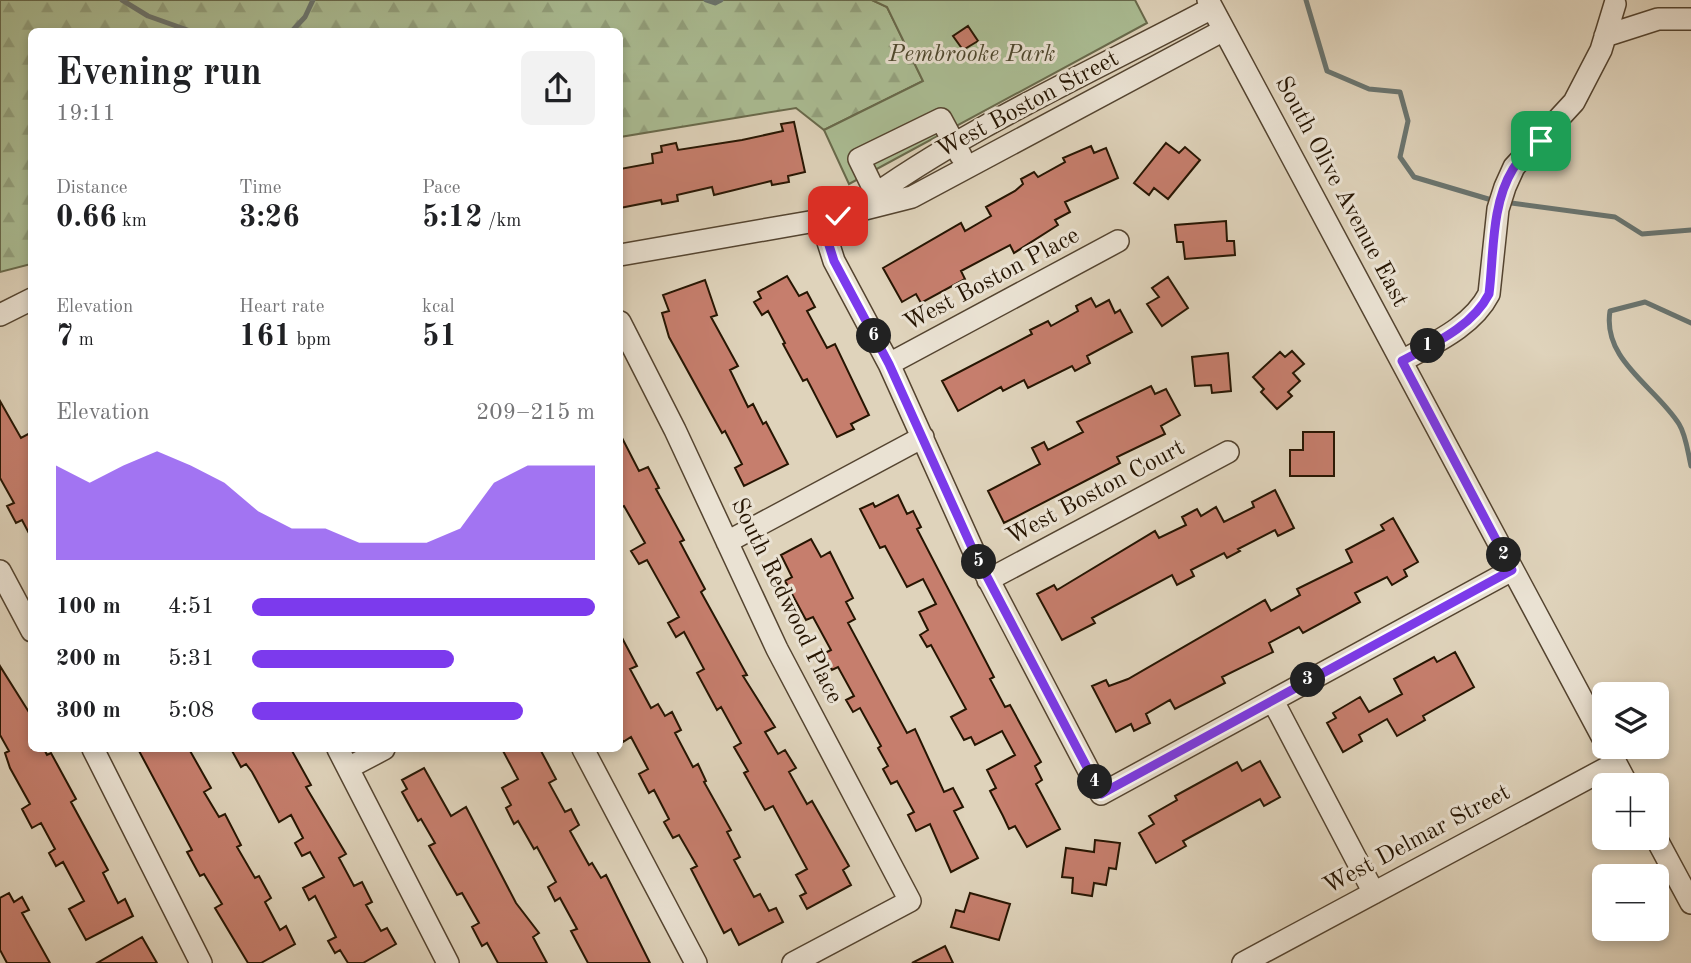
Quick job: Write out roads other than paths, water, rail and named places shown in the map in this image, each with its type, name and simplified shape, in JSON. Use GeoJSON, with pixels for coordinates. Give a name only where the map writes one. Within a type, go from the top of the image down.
{"type":"FeatureCollection","features":[{"type":"Feature","properties":{"kind":"street","name":"South Olive Avenue East"},"geometry":{"type":"LineString","coordinates":[[1210,4],[1592,718]]}},
{"type":"Feature","properties":{"kind":"street","name":"West Boston Street"},"geometry":{"type":"LineString","coordinates":[[878,199],[901,175],[1210,4]]}},
{"type":"Feature","properties":{"kind":"street"},"geometry":{"type":"LineString","coordinates":[[1402,361],[1468,321],[1485,302],[1489,294],[1498,209],[1505,187],[1514,167],[1574,102],[1601,50],[1615,4]]}},
{"type":"Feature","properties":{"kind":"street"},"geometry":{"type":"LineString","coordinates":[[1605,36],[1658,19],[1691,19]]}},
{"type":"Feature","properties":{"kind":"street","name":"West Boston Street"},"geometry":{"type":"LineString","coordinates":[[623,254],[821,220],[878,199],[912,197],[1224,30]]}},
{"type":"Feature","properties":{"kind":"street"},"geometry":{"type":"LineString","coordinates":[[878,199],[859,159],[941,119],[968,168]]}},
{"type":"Feature","properties":{"kind":"street"},"geometry":{"type":"LineString","coordinates":[[821,220],[834,261],[889,364],[988,580],[1101,794],[1512,570]]}},
{"type":"Feature","properties":{"kind":"street","name":"West Boston Place"},"geometry":{"type":"LineString","coordinates":[[889,364],[1118,241]]}},
{"type":"Feature","properties":{"kind":"street"},"geometry":{"type":"LineString","coordinates":[[0,315],[28,301]]}},
{"type":"Feature","properties":{"kind":"street","name":"South Redwood Place"},"geometry":{"type":"LineString","coordinates":[[623,328],[777,649],[910,901],[793,963]]}},
{"type":"Feature","properties":{"kind":"street"},"geometry":{"type":"LineString","coordinates":[[727,542],[923,437]]}},
{"type":"Feature","properties":{"kind":"street","name":"West Boston Court"},"geometry":{"type":"LineString","coordinates":[[988,580],[1228,452]]}},
{"type":"Feature","properties":{"kind":"street"},"geometry":{"type":"LineString","coordinates":[[0,571],[28,624]]}},
{"type":"Feature","properties":{"kind":"street"},"geometry":{"type":"LineString","coordinates":[[1273,701],[1374,893]]}},
{"type":"Feature","properties":{"kind":"street"},"geometry":{"type":"LineString","coordinates":[[95,752],[201,963]]}},
{"type":"Feature","properties":{"kind":"street"},"geometry":{"type":"LineString","coordinates":[[370,752],[343,758],[448,963]]}},
{"type":"Feature","properties":{"kind":"street"},"geometry":{"type":"LineString","coordinates":[[585,752],[696,963]]}},
{"type":"Feature","properties":{"kind":"street","name":"West Delmar Street"},"geometry":{"type":"LineString","coordinates":[[1243,963],[1374,893],[1605,759]]}},
{"type":"Feature","properties":{"kind":"street"},"geometry":{"type":"LineString","coordinates":[[1662,850],[1691,903]]}},
{"type":"Feature","properties":{"kind":"waterway"},"geometry":{"type":"LineString","coordinates":[[122,0],[148,16],[182,28]]}},
{"type":"Feature","properties":{"kind":"waterway"},"geometry":{"type":"LineString","coordinates":[[295,28],[305,17],[313,0]]}},
{"type":"Feature","properties":{"kind":"waterway"},"geometry":{"type":"LineString","coordinates":[[706,0],[715,3],[721,0]]}},
{"type":"Feature","properties":{"kind":"waterway"},"geometry":{"type":"LineString","coordinates":[[1306,0],[1327,71],[1369,89],[1400,92],[1408,121],[1400,157],[1414,177],[1495,201]]}},
{"type":"Feature","properties":{"kind":"waterway"},"geometry":{"type":"LineString","coordinates":[[1504,202],[1615,217],[1642,234],[1691,230]]}},
{"type":"Feature","properties":{"kind":"waterway"},"geometry":{"type":"LineString","coordinates":[[1691,323],[1645,302],[1610,311],[1614,344],[1622,359],[1679,424],[1691,466]]}},
{"type":"Feature","properties":{"kind":"park label","name":"Pembrooke Park"},"geometry":{"type":"Point","coordinates":[972,55]}}]}
